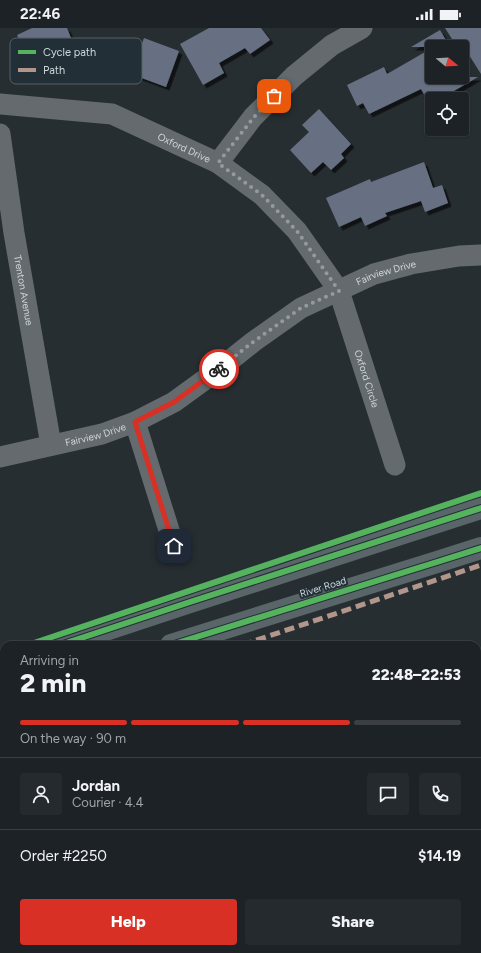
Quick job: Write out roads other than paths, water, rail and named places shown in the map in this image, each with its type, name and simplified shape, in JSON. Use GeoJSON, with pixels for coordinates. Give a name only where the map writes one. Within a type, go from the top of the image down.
{"type":"FeatureCollection","features":[{"type":"Feature","properties":{"kind":"main road"},"geometry":{"type":"LineString","coordinates":[[72,641],[481,508]]}},
{"type":"Feature","properties":{"kind":"main road","name":"River Road"},"geometry":{"type":"LineString","coordinates":[[184,641],[481,548]]}},
{"type":"Feature","properties":{"kind":"street"},"geometry":{"type":"LineString","coordinates":[[218,163],[254,117],[294,76],[332,45],[362,28]]}},
{"type":"Feature","properties":{"kind":"street","name":"Oxford Drive"},"geometry":{"type":"LineString","coordinates":[[0,104],[112,114],[218,163],[262,195],[297,231],[339,291]]}},
{"type":"Feature","properties":{"kind":"street","name":"Trenton Avenue"},"geometry":{"type":"LineString","coordinates":[[0,134],[7,234],[51,445]]}},
{"type":"Feature","properties":{"kind":"street","name":"Fairview Drive"},"geometry":{"type":"LineString","coordinates":[[0,457],[102,434],[135,422],[174,402],[253,342],[301,308],[374,274],[411,264],[481,254]]}},
{"type":"Feature","properties":{"kind":"street","name":"Oxford Circle"},"geometry":{"type":"LineString","coordinates":[[339,291],[395,465]]}},
{"type":"Feature","properties":{"kind":"street"},"geometry":{"type":"LineString","coordinates":[[135,422],[174,546]]}}]}
